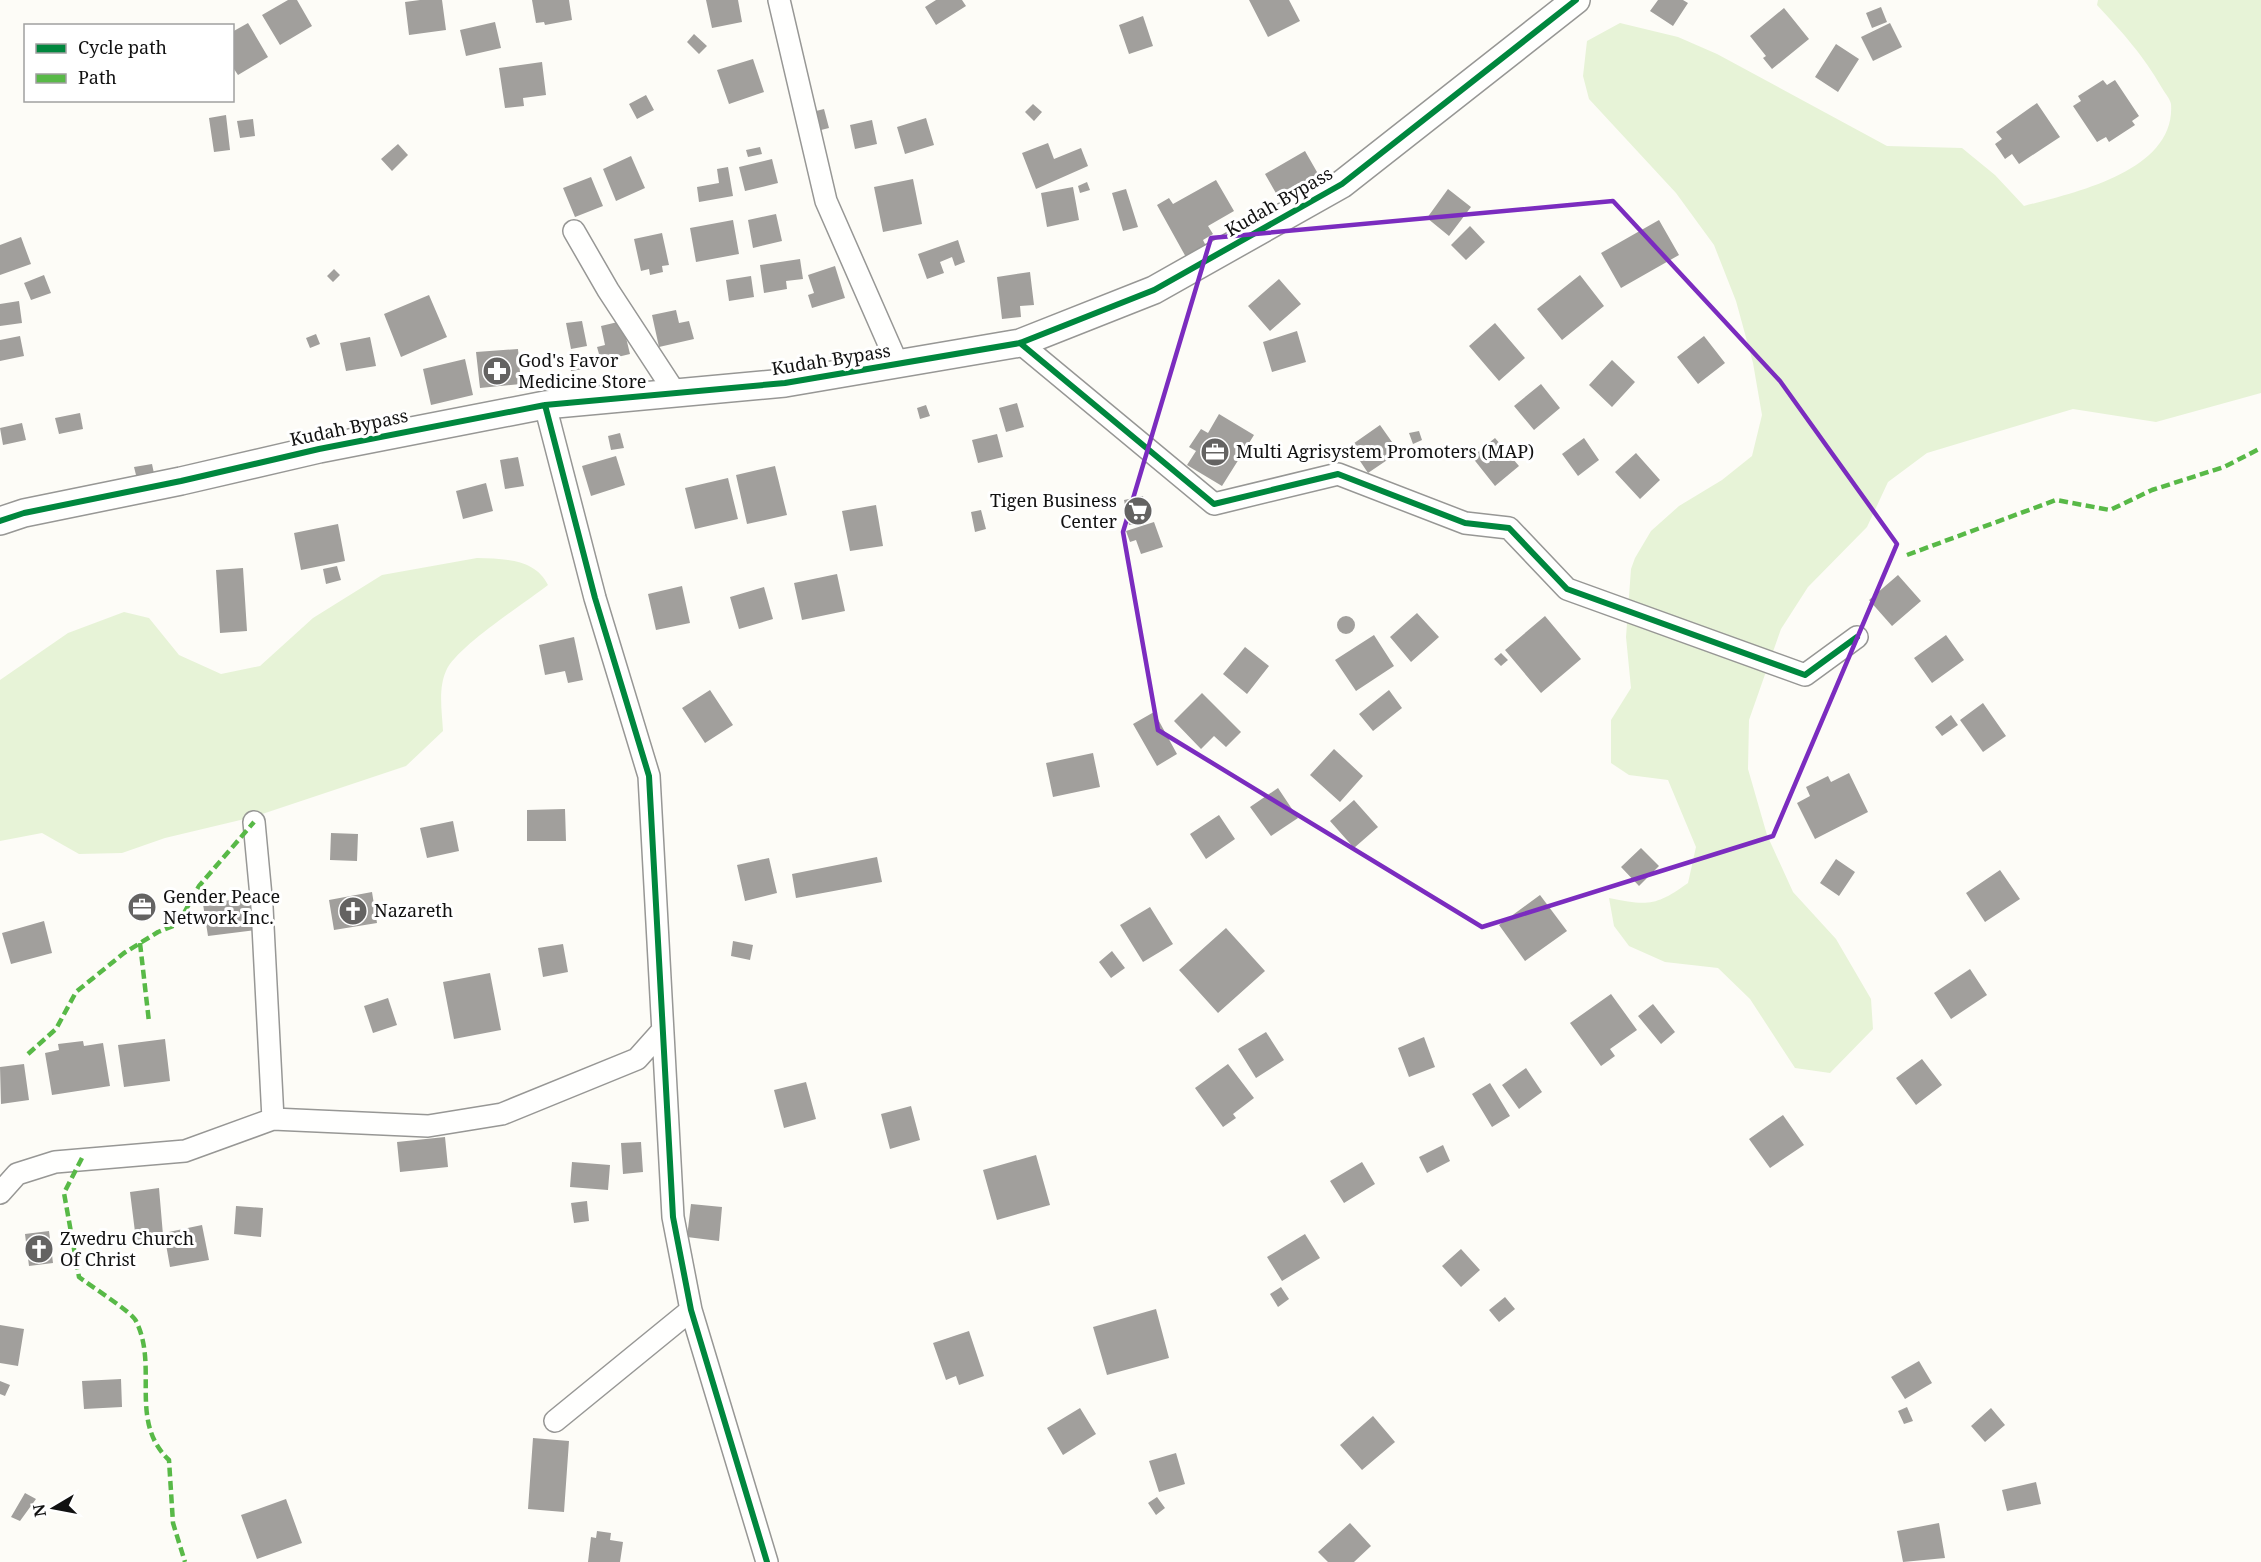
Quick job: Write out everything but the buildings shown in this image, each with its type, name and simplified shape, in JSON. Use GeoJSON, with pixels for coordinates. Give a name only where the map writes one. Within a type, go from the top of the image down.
{"type":"FeatureCollection","features":[{"type":"Feature","properties":{"kind":"street"},"geometry":{"type":"LineString","coordinates":[[779,0],[826,201],[898,364]]}},
{"type":"Feature","properties":{"kind":"street","name":"Kudah Bypass"},"geometry":{"type":"LineString","coordinates":[[0,521],[24,513],[181,481],[319,449],[545,405],[784,383],[1020,343],[1154,290],[1342,184],[1575,0]]}},
{"type":"Feature","properties":{"kind":"street"},"geometry":{"type":"LineString","coordinates":[[574,231],[608,291],[676,394]]}},
{"type":"Feature","properties":{"kind":"street"},"geometry":{"type":"LineString","coordinates":[[1020,343],[1214,504],[1338,474],[1465,523],[1509,528],[1567,589],[1805,675],[1857,637]]}},
{"type":"Feature","properties":{"kind":"street"},"geometry":{"type":"LineString","coordinates":[[545,405],[595,598],[649,776],[673,1216],[691,1310],[766,1562]]}},
{"type":"Feature","properties":{"kind":"street"},"geometry":{"type":"LineString","coordinates":[[254,822],[262,907],[273,1119]]}},
{"type":"Feature","properties":{"kind":"street"},"geometry":{"type":"LineString","coordinates":[[0,1193],[17,1174],[55,1162],[185,1151],[273,1119],[428,1126],[502,1114],[637,1059],[662,1031]]}},
{"type":"Feature","properties":{"kind":"street"},"geometry":{"type":"LineString","coordinates":[[555,1421],[691,1310]]}},
{"type":"Feature","properties":{"kind":"highlighted area"},"geometry":{"type":"Polygon","coordinates":[[[1613,201],[1780,381],[1897,544],[1773,836],[1482,927],[1158,730],[1123,532],[1211,238],[1613,201]]]}},
{"type":"Feature","properties":{"kind":"green space"},"geometry":{"type":"Polygon","coordinates":[[[2098,0],[2261,0],[2261,393],[2156,422],[2073,409],[1927,453],[1888,482],[1867,527],[1808,587],[1781,629],[1749,720],[1748,769],[1767,835],[1793,892],[1836,939],[1871,999],[1873,1029],[1830,1073],[1795,1068],[1750,999],[1718,968],[1665,962],[1629,946],[1614,926],[1609,898],[1643,903],[1668,896],[1688,883],[1696,847],[1668,780],[1629,775],[1611,763],[1611,720],[1631,688],[1626,637],[1631,569],[1651,531],[1679,506],[1722,480],[1752,456],[1762,415],[1753,363],[1736,301],[1714,245],[1676,193],[1589,99],[1583,76],[1587,41],[1620,23],[1678,37],[1717,54],[1887,146],[1962,148],[1995,175],[2024,206],[2093,186],[2117,176],[2139,163],[2157,147],[2168,127],[2171,104],[2169,98],[2140,55],[2097,5],[2098,0]]]}},
{"type":"Feature","properties":{"kind":"green space"},"geometry":{"type":"Polygon","coordinates":[[[477,558],[507,560],[527,565],[542,576],[548,585],[492,626],[452,661],[442,685],[443,731],[406,766],[253,817],[165,838],[122,853],[79,854],[42,833],[0,841],[0,680],[68,633],[124,612],[149,618],[179,655],[221,674],[260,666],[313,618],[382,575],[477,558]]]}},
{"type":"Feature","properties":{"kind":"marked path"},"geometry":{"type":"LineString","coordinates":[[1907,555],[2056,500],[2110,510],[2152,490],[2224,467],[2261,448]]}},
{"type":"Feature","properties":{"kind":"marked path"},"geometry":{"type":"LineString","coordinates":[[28,1054],[56,1029],[76,992],[124,953],[158,932],[178,924],[199,886],[254,822]]}},
{"type":"Feature","properties":{"kind":"marked path"},"geometry":{"type":"LineString","coordinates":[[140,943],[149,1022]]}},
{"type":"Feature","properties":{"kind":"marked path"},"geometry":{"type":"LineString","coordinates":[[82,1158],[64,1193],[79,1277],[119,1305],[136,1321],[145,1357],[150,1428],[157,1445],[169,1460],[173,1523],[185,1562]]}},
{"type":"Feature","properties":{"kind":"cycle path"},"geometry":{"type":"LineString","coordinates":[[0,521],[24,513],[181,481],[319,449],[545,405],[785,383],[1020,343],[1154,290],[1342,184],[1576,0]]}},
{"type":"Feature","properties":{"kind":"cycle path"},"geometry":{"type":"LineString","coordinates":[[1020,343],[1214,504],[1338,474],[1465,523],[1509,528],[1567,589],[1805,675],[1857,637]]}},
{"type":"Feature","properties":{"kind":"cycle path"},"geometry":{"type":"LineString","coordinates":[[545,405],[595,598],[649,776],[673,1217],[691,1310],[767,1562]]}},
{"type":"Feature","properties":{"kind":"place","name":"God's Favor Medicine Store"},"geometry":{"type":"Point","coordinates":[497,371]}},
{"type":"Feature","properties":{"kind":"place","name":"Multi Agrisystem Promoters (MAP)"},"geometry":{"type":"Point","coordinates":[1215,452]}},
{"type":"Feature","properties":{"kind":"place","name":"Tigen Business Center"},"geometry":{"type":"Point","coordinates":[1138,511]}},
{"type":"Feature","properties":{"kind":"place","name":"Gender Peace Network Inc."},"geometry":{"type":"Point","coordinates":[142,907]}},
{"type":"Feature","properties":{"kind":"place","name":"Nazareth"},"geometry":{"type":"Point","coordinates":[353,911]}},
{"type":"Feature","properties":{"kind":"place","name":"Zwedru Church Of Christ"},"geometry":{"type":"Point","coordinates":[39,1249]}}]}
